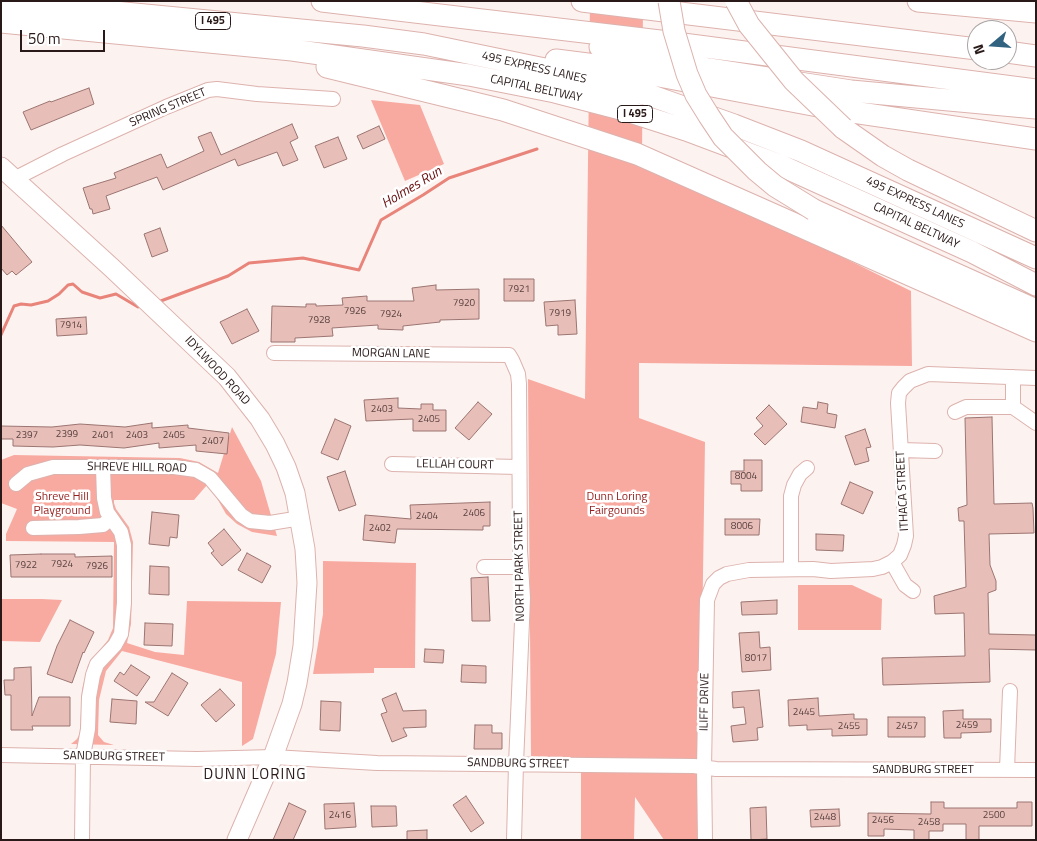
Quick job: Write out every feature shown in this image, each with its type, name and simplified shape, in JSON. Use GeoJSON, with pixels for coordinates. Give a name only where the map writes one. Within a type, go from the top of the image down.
{"type":"FeatureCollection","features":[{"type":"Feature","properties":{"kind":"highway","name":"495 EXPRESS LANES"},"geometry":{"type":"LineString","coordinates":[[1,1],[362,36],[424,44],[540,68],[652,96],[734,125],[801,151],[1036,258]]}},
{"type":"Feature","properties":{"kind":"highway"},"geometry":{"type":"LineString","coordinates":[[322,1],[660,41],[1036,90]]}},
{"type":"Feature","properties":{"kind":"highway"},"geometry":{"type":"LineString","coordinates":[[582,1],[967,48]]}},
{"type":"Feature","properties":{"kind":"highway"},"geometry":{"type":"LineString","coordinates":[[669,1],[674,32],[684,67],[696,95],[723,137],[751,166],[775,186],[814,210],[1036,310]]}},
{"type":"Feature","properties":{"kind":"highway"},"geometry":{"type":"LineString","coordinates":[[736,1],[749,25],[794,81],[843,128],[883,156],[908,170],[1036,231]]}},
{"type":"Feature","properties":{"kind":"highway"},"geometry":{"type":"LineString","coordinates":[[918,1],[1036,12]]}},
{"type":"Feature","properties":{"kind":"highway"},"geometry":{"type":"LineString","coordinates":[[458,17],[728,72],[851,91],[1036,108]]}},
{"type":"Feature","properties":{"kind":"highway","name":"CAPITAL BELTWAY"},"geometry":{"type":"LineString","coordinates":[[1,22],[292,50],[468,75],[555,92],[622,109],[686,130],[782,166],[972,252],[1036,285]]}},
{"type":"Feature","properties":{"kind":"highway"},"geometry":{"type":"LineString","coordinates":[[205,41],[358,74],[503,110],[569,130],[637,154],[1036,330]]}},
{"type":"Feature","properties":{"kind":"highway"},"geometry":{"type":"LineString","coordinates":[[424,44],[611,67],[839,110],[1036,139]]}},
{"type":"Feature","properties":{"kind":"highway"},"geometry":{"type":"LineString","coordinates":[[1017,47],[1036,45]]}},
{"type":"Feature","properties":{"kind":"highway"},"geometry":{"type":"LineString","coordinates":[[1017,53],[1036,56]]}},
{"type":"Feature","properties":{"kind":"main road","name":"IDYLWOOD ROAD"},"geometry":{"type":"LineString","coordinates":[[8,173],[227,377],[260,419],[278,452],[295,493],[306,548],[307,582],[303,646],[292,704],[273,757],[237,840]]}},
{"type":"Feature","properties":{"kind":"street","name":"SPRING STREET"},"geometry":{"type":"LineString","coordinates":[[8,173],[63,154],[208,90],[217,89],[257,94],[333,99]]}},
{"type":"Feature","properties":{"kind":"street","name":"MORGAN LANE"},"geometry":{"type":"LineString","coordinates":[[274,353],[509,355]]}},
{"type":"Feature","properties":{"kind":"street","name":"NORTH PARK STREET"},"geometry":{"type":"LineString","coordinates":[[509,355],[516,367],[519,380],[518,467],[523,598],[514,840]]}},
{"type":"Feature","properties":{"kind":"street","name":"ITHACA STREET"},"geometry":{"type":"LineString","coordinates":[[892,562],[900,554],[906,536],[898,403],[899,394],[903,388],[910,381],[920,376],[936,374],[1036,378]]}},
{"type":"Feature","properties":{"kind":"street"},"geometry":{"type":"LineString","coordinates":[[1012,378],[1013,407]]}},
{"type":"Feature","properties":{"kind":"street"},"geometry":{"type":"LineString","coordinates":[[955,412],[966,407],[1013,407],[1036,423]]}},
{"type":"Feature","properties":{"kind":"street"},"geometry":{"type":"LineString","coordinates":[[901,450],[935,451]]}},
{"type":"Feature","properties":{"kind":"street","name":"LELLAH COURT"},"geometry":{"type":"LineString","coordinates":[[392,464],[518,467]]}},
{"type":"Feature","properties":{"kind":"street"},"geometry":{"type":"LineString","coordinates":[[82,840],[82,756],[87,735],[89,697],[93,675],[98,664],[121,634],[124,603],[124,545],[121,532],[107,512],[104,498],[103,467]]}},
{"type":"Feature","properties":{"kind":"street","name":"SHREVE HILL ROAD"},"geometry":{"type":"LineString","coordinates":[[16,484],[28,474],[46,468],[174,467],[196,470],[210,478],[241,515],[250,521],[270,523],[301,518]]}},
{"type":"Feature","properties":{"kind":"street"},"geometry":{"type":"LineString","coordinates":[[807,468],[800,474],[791,496],[791,569],[872,569],[892,562],[909,588]]}},
{"type":"Feature","properties":{"kind":"street"},"geometry":{"type":"LineString","coordinates":[[33,528],[79,528],[103,525],[111,518]]}},
{"type":"Feature","properties":{"kind":"street"},"geometry":{"type":"LineString","coordinates":[[484,567],[521,567]]}},
{"type":"Feature","properties":{"kind":"street","name":"ILIFF DRIVE"},"geometry":{"type":"LineString","coordinates":[[706,840],[704,768],[707,600],[709,591],[719,578],[727,574],[749,570],[791,569]]}},
{"type":"Feature","properties":{"kind":"street"},"geometry":{"type":"LineString","coordinates":[[1008,770],[1010,691]]}},
{"type":"Feature","properties":{"kind":"street","name":"SANDBURG STREET"},"geometry":{"type":"LineString","coordinates":[[1,755],[197,759],[273,757],[377,763],[694,766],[704,768],[1036,770]]}},
{"type":"Feature","properties":{"kind":"green space","name":"Dunn Loring Fairgounds"},"geometry":{"type":"Polygon","coordinates":[[[590,1],[643,1],[642,163],[671,172],[911,291],[912,366],[639,363],[639,418],[705,442],[699,840],[664,840],[635,797],[634,840],[581,840],[581,762],[531,756],[528,379],[585,399],[590,1]]]}},
{"type":"Feature","properties":{"kind":"green space"},"geometry":{"type":"Polygon","coordinates":[[[371,100],[420,105],[444,164],[405,181],[371,100]]]}},
{"type":"Feature","properties":{"kind":"green space","name":"Shreve Hill Playground"},"geometry":{"type":"Polygon","coordinates":[[[232,427],[261,481],[277,536],[252,532],[237,524],[226,514],[207,485],[194,500],[114,500],[114,503],[129,527],[133,542],[131,624],[127,643],[155,652],[184,655],[187,601],[281,602],[276,654],[253,739],[242,746],[242,682],[122,651],[106,671],[99,700],[98,735],[104,742],[114,745],[71,744],[80,733],[82,690],[88,665],[108,640],[113,628],[114,542],[6,541],[6,534],[17,509],[1,503],[1,460],[14,455],[180,458],[199,462],[218,473],[232,427]]]}},
{"type":"Feature","properties":{"kind":"green space"},"geometry":{"type":"Polygon","coordinates":[[[323,561],[416,563],[415,668],[374,668],[374,673],[313,674],[323,614],[323,561]]]}},
{"type":"Feature","properties":{"kind":"green space"},"geometry":{"type":"Polygon","coordinates":[[[798,585],[852,585],[882,599],[881,630],[798,630],[798,585]]]}},
{"type":"Feature","properties":{"kind":"green space"},"geometry":{"type":"Polygon","coordinates":[[[1,599],[62,600],[40,642],[1,641],[1,599]]]}},
{"type":"Feature","properties":{"kind":"building"},"geometry":{"type":"Polygon","coordinates":[[[89,88],[94,104],[31,130],[23,112],[89,88]]]}},
{"type":"Feature","properties":{"kind":"building"},"geometry":{"type":"Polygon","coordinates":[[[292,124],[298,138],[290,142],[298,160],[283,166],[277,152],[238,166],[235,159],[163,190],[157,177],[106,196],[110,209],[93,214],[92,209],[90,209],[83,188],[116,178],[114,173],[161,154],[167,168],[204,151],[198,137],[211,132],[221,155],[292,124]]]}},
{"type":"Feature","properties":{"kind":"building"},"geometry":{"type":"Polygon","coordinates":[[[379,126],[385,139],[363,149],[357,136],[379,126]]]}},
{"type":"Feature","properties":{"kind":"building"},"geometry":{"type":"Polygon","coordinates":[[[338,137],[347,159],[324,168],[315,146],[338,137]]]}},
{"type":"Feature","properties":{"kind":"building"},"geometry":{"type":"Polygon","coordinates":[[[1,225],[32,262],[16,275],[12,271],[7,275],[1,268],[1,225]]]}},
{"type":"Feature","properties":{"kind":"building"},"geometry":{"type":"Polygon","coordinates":[[[160,228],[168,251],[152,257],[144,234],[160,228]]]}},
{"type":"Feature","properties":{"kind":"building"},"geometry":{"type":"Polygon","coordinates":[[[504,279],[534,279],[534,301],[504,301],[504,279]]]}},
{"type":"Feature","properties":{"kind":"building"},"geometry":{"type":"Polygon","coordinates":[[[436,285],[436,290],[479,289],[479,319],[440,320],[440,322],[403,326],[403,330],[378,329],[378,325],[332,328],[333,336],[295,338],[295,342],[271,342],[272,306],[306,307],[306,304],[316,304],[316,306],[343,305],[342,298],[367,296],[367,301],[414,301],[412,288],[436,285]]]}},
{"type":"Feature","properties":{"kind":"building"},"geometry":{"type":"Polygon","coordinates":[[[575,300],[577,334],[558,335],[558,325],[546,326],[544,302],[575,300]]]}},
{"type":"Feature","properties":{"kind":"building"},"geometry":{"type":"Polygon","coordinates":[[[247,309],[259,331],[232,344],[220,322],[247,309]]]}},
{"type":"Feature","properties":{"kind":"building"},"geometry":{"type":"Polygon","coordinates":[[[86,317],[87,334],[57,336],[56,319],[86,317]]]}},
{"type":"Feature","properties":{"kind":"building"},"geometry":{"type":"Polygon","coordinates":[[[398,398],[398,408],[421,409],[421,404],[433,404],[433,410],[446,410],[446,431],[413,431],[413,419],[366,421],[364,400],[398,398]]]}},
{"type":"Feature","properties":{"kind":"building"},"geometry":{"type":"Polygon","coordinates":[[[478,402],[492,414],[469,440],[455,428],[478,402]]]}},
{"type":"Feature","properties":{"kind":"building"},"geometry":{"type":"Polygon","coordinates":[[[818,402],[828,404],[827,413],[837,415],[835,428],[801,422],[803,407],[817,409],[818,402]]]}},
{"type":"Feature","properties":{"kind":"building"},"geometry":{"type":"Polygon","coordinates":[[[769,405],[787,424],[765,445],[754,434],[763,426],[756,418],[769,405]]]}},
{"type":"Feature","properties":{"kind":"building"},"geometry":{"type":"Polygon","coordinates":[[[992,417],[994,504],[1032,503],[1034,533],[989,534],[990,565],[996,581],[996,590],[988,593],[989,634],[1036,635],[1036,650],[989,649],[990,682],[883,685],[882,658],[965,656],[964,613],[935,614],[934,596],[966,587],[964,521],[959,521],[958,508],[967,505],[965,418],[992,417]]]}},
{"type":"Feature","properties":{"kind":"building"},"geometry":{"type":"Polygon","coordinates":[[[335,419],[351,426],[338,460],[321,453],[335,419]]]}},
{"type":"Feature","properties":{"kind":"building"},"geometry":{"type":"Polygon","coordinates":[[[152,423],[152,428],[188,425],[188,428],[229,433],[227,454],[196,451],[196,445],[159,448],[159,443],[124,448],[80,445],[53,447],[13,446],[13,439],[1,439],[1,426],[52,427],[80,424],[125,427],[152,423]]]}},
{"type":"Feature","properties":{"kind":"building"},"geometry":{"type":"Polygon","coordinates":[[[865,429],[871,447],[866,448],[869,461],[855,465],[845,436],[865,429]]]}},
{"type":"Feature","properties":{"kind":"building"},"geometry":{"type":"Polygon","coordinates":[[[744,460],[762,460],[762,491],[741,491],[741,484],[731,484],[731,471],[744,471],[744,460]]]}},
{"type":"Feature","properties":{"kind":"building"},"geometry":{"type":"Polygon","coordinates":[[[345,471],[356,505],[339,511],[327,477],[345,471]]]}},
{"type":"Feature","properties":{"kind":"building"},"geometry":{"type":"Polygon","coordinates":[[[850,482],[873,492],[863,514],[841,504],[850,482]]]}},
{"type":"Feature","properties":{"kind":"building"},"geometry":{"type":"Polygon","coordinates":[[[490,502],[490,526],[483,526],[483,530],[397,529],[395,543],[363,540],[365,515],[411,519],[410,505],[490,502]]]}},
{"type":"Feature","properties":{"kind":"building"},"geometry":{"type":"Polygon","coordinates":[[[152,512],[179,515],[177,538],[170,537],[169,546],[149,544],[152,512]]]}},
{"type":"Feature","properties":{"kind":"building"},"geometry":{"type":"Polygon","coordinates":[[[725,519],[760,519],[759,535],[725,535],[725,519]]]}},
{"type":"Feature","properties":{"kind":"building"},"geometry":{"type":"Polygon","coordinates":[[[224,529],[241,550],[222,566],[211,553],[214,551],[208,543],[224,529]]]}},
{"type":"Feature","properties":{"kind":"building"},"geometry":{"type":"Polygon","coordinates":[[[816,534],[844,535],[843,551],[816,550],[816,534]]]}},
{"type":"Feature","properties":{"kind":"building"},"geometry":{"type":"Polygon","coordinates":[[[247,553],[271,566],[262,583],[238,570],[247,553]]]}},
{"type":"Feature","properties":{"kind":"building"},"geometry":{"type":"Polygon","coordinates":[[[75,554],[75,557],[112,556],[112,577],[11,577],[10,555],[75,554]]]}},
{"type":"Feature","properties":{"kind":"building"},"geometry":{"type":"Polygon","coordinates":[[[150,566],[169,567],[169,595],[149,594],[150,566]]]}},
{"type":"Feature","properties":{"kind":"building"},"geometry":{"type":"Polygon","coordinates":[[[488,577],[490,621],[472,621],[471,578],[488,577]]]}},
{"type":"Feature","properties":{"kind":"building"},"geometry":{"type":"Polygon","coordinates":[[[777,600],[777,614],[742,615],[741,602],[777,600]]]}},
{"type":"Feature","properties":{"kind":"building"},"geometry":{"type":"Polygon","coordinates":[[[70,620],[94,632],[83,652],[72,683],[47,674],[57,646],[70,620]]]}},
{"type":"Feature","properties":{"kind":"building"},"geometry":{"type":"Polygon","coordinates":[[[145,623],[173,624],[172,646],[144,645],[145,623]]]}},
{"type":"Feature","properties":{"kind":"building"},"geometry":{"type":"Polygon","coordinates":[[[759,632],[760,648],[770,647],[771,670],[742,672],[739,633],[759,632]]]}},
{"type":"Feature","properties":{"kind":"building"},"geometry":{"type":"Polygon","coordinates":[[[425,649],[444,650],[443,663],[424,662],[425,649]]]}},
{"type":"Feature","properties":{"kind":"building"},"geometry":{"type":"Polygon","coordinates":[[[131,665],[150,677],[137,696],[114,681],[120,672],[124,675],[131,665]]]}},
{"type":"Feature","properties":{"kind":"building"},"geometry":{"type":"Polygon","coordinates":[[[462,665],[486,666],[486,683],[461,682],[462,665]]]}},
{"type":"Feature","properties":{"kind":"building"},"geometry":{"type":"Polygon","coordinates":[[[31,667],[32,716],[39,697],[70,697],[70,726],[32,726],[33,730],[11,730],[11,695],[5,695],[4,680],[14,680],[14,668],[31,667]]]}},
{"type":"Feature","properties":{"kind":"building"},"geometry":{"type":"Polygon","coordinates":[[[172,673],[188,683],[168,716],[145,702],[154,702],[172,673]]]}},
{"type":"Feature","properties":{"kind":"building"},"geometry":{"type":"Polygon","coordinates":[[[220,689],[235,705],[216,722],[201,705],[220,689]]]}},
{"type":"Feature","properties":{"kind":"building"},"geometry":{"type":"Polygon","coordinates":[[[759,690],[763,727],[757,728],[758,740],[733,742],[731,726],[746,724],[744,707],[733,708],[732,692],[759,690]]]}},
{"type":"Feature","properties":{"kind":"building"},"geometry":{"type":"Polygon","coordinates":[[[396,693],[403,711],[426,710],[426,727],[403,728],[407,736],[392,742],[381,714],[387,712],[382,699],[396,693]]]}},
{"type":"Feature","properties":{"kind":"building"},"geometry":{"type":"Polygon","coordinates":[[[818,698],[819,716],[854,714],[854,719],[867,719],[867,735],[832,736],[832,729],[807,730],[807,725],[789,726],[788,700],[818,698]]]}},
{"type":"Feature","properties":{"kind":"building"},"geometry":{"type":"Polygon","coordinates":[[[112,699],[137,701],[136,724],[110,722],[112,699]]]}},
{"type":"Feature","properties":{"kind":"building"},"geometry":{"type":"Polygon","coordinates":[[[321,701],[341,702],[340,731],[320,730],[321,701]]]}},
{"type":"Feature","properties":{"kind":"building"},"geometry":{"type":"Polygon","coordinates":[[[963,710],[963,719],[991,719],[991,732],[961,733],[961,738],[944,738],[943,711],[963,710]]]}},
{"type":"Feature","properties":{"kind":"building"},"geometry":{"type":"Polygon","coordinates":[[[888,717],[925,717],[925,737],[888,737],[888,717]]]}},
{"type":"Feature","properties":{"kind":"building"},"geometry":{"type":"Polygon","coordinates":[[[475,725],[492,725],[492,733],[502,733],[502,749],[474,749],[475,725]]]}},
{"type":"Feature","properties":{"kind":"building"},"geometry":{"type":"Polygon","coordinates":[[[466,796],[484,823],[471,832],[453,805],[466,796]]]}},
{"type":"Feature","properties":{"kind":"building"},"geometry":{"type":"Polygon","coordinates":[[[931,802],[944,802],[944,808],[1017,808],[1017,802],[1032,802],[1032,826],[979,826],[979,840],[966,840],[966,824],[943,824],[943,831],[929,831],[929,840],[914,840],[914,830],[884,829],[884,836],[868,836],[868,813],[931,814],[931,802]]]}},
{"type":"Feature","properties":{"kind":"building"},"geometry":{"type":"Polygon","coordinates":[[[289,803],[306,811],[293,840],[273,840],[289,803]]]}},
{"type":"Feature","properties":{"kind":"building"},"geometry":{"type":"Polygon","coordinates":[[[354,803],[356,827],[325,829],[324,804],[354,803]]]}},
{"type":"Feature","properties":{"kind":"building"},"geometry":{"type":"Polygon","coordinates":[[[371,806],[396,806],[397,826],[372,827],[371,806]]]}},
{"type":"Feature","properties":{"kind":"building"},"geometry":{"type":"Polygon","coordinates":[[[766,807],[767,839],[751,840],[750,808],[766,807]]]}},
{"type":"Feature","properties":{"kind":"building"},"geometry":{"type":"Polygon","coordinates":[[[839,809],[840,826],[811,827],[810,810],[839,809]]]}},
{"type":"Feature","properties":{"kind":"building"},"geometry":{"type":"Polygon","coordinates":[[[427,830],[427,840],[407,840],[407,831],[427,830]]]}},
{"type":"Feature","properties":{"kind":"waterway","name":"Holmes Run"},"geometry":{"type":"LineString","coordinates":[[158,302],[228,276],[249,263],[303,258],[359,270],[381,220],[449,178],[537,149]]}},
{"type":"Feature","properties":{"kind":"waterway","name":"Holmes Run"},"geometry":{"type":"LineString","coordinates":[[1,335],[14,306],[48,301],[68,285],[73,284],[82,292],[100,298],[116,294],[138,307]]}},
{"type":"Feature","properties":{"kind":"district","name":"DUNN LORING"},"geometry":{"type":"Point","coordinates":[255,775]}}]}
